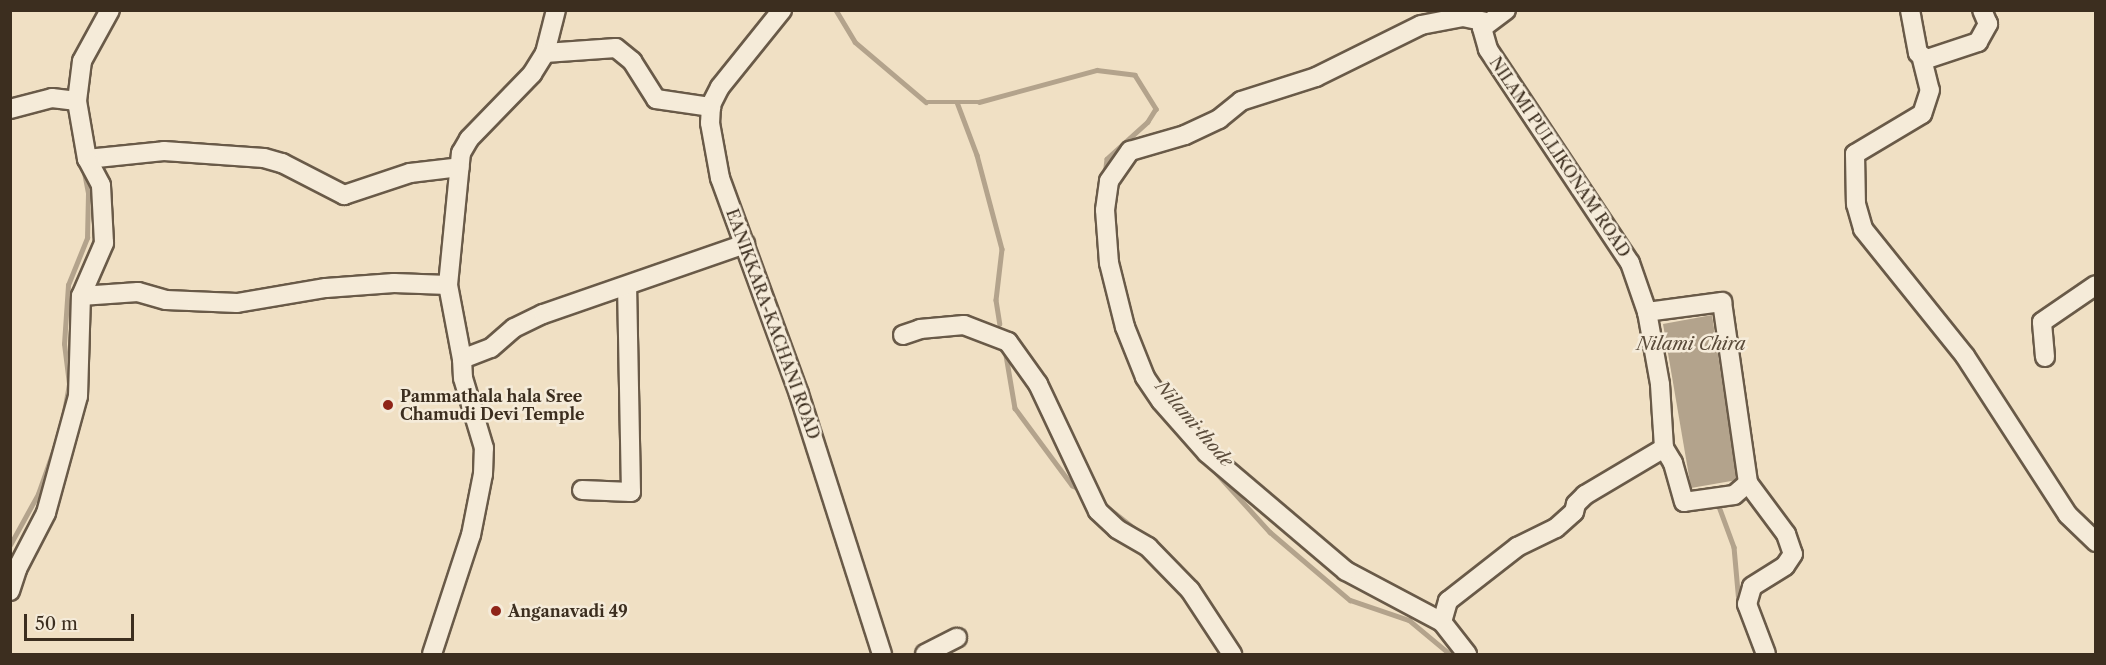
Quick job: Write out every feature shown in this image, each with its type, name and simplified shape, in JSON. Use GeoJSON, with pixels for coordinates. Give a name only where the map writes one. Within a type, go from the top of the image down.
{"type":"FeatureCollection","features":[{"type":"Feature","properties":{"kind":"street"},"geometry":{"type":"LineString","coordinates":[[12,586],[46,513],[78,396],[81,296],[104,243],[101,185],[87,159],[72,100],[82,61],[110,10]]}},
{"type":"Feature","properties":{"kind":"street"},"geometry":{"type":"LineString","coordinates":[[432,654],[471,535],[483,474],[484,447],[463,378],[462,359],[448,285],[461,153],[469,139],[532,74],[545,53],[556,10]]}},
{"type":"Feature","properties":{"kind":"street"},"geometry":{"type":"LineString","coordinates":[[545,53],[616,48],[632,61],[656,99],[711,107],[720,87],[782,10]]}},
{"type":"Feature","properties":{"kind":"street"},"geometry":{"type":"LineString","coordinates":[[1467,654],[1442,622],[1346,571],[1207,453],[1161,401],[1145,377],[1125,327],[1109,263],[1106,210],[1113,173],[1130,151],[1185,135],[1219,119],[1241,101],[1316,77],[1421,25],[1462,17],[1487,22],[1506,10]]}},
{"type":"Feature","properties":{"kind":"street"},"geometry":{"type":"LineString","coordinates":[[1910,10],[1930,90],[1922,114],[1855,154],[1856,204],[1863,229],[1965,356],[2068,515],[2096,542]]}},
{"type":"Feature","properties":{"kind":"street"},"geometry":{"type":"LineString","coordinates":[[1922,58],[1978,42],[1988,24],[1982,10]]}},
{"type":"Feature","properties":{"kind":"street","name":"NILAMI PULLIKONAM ROAD"},"geometry":{"type":"LineString","coordinates":[[1487,22],[1482,28],[1488,49],[1630,263],[1647,312],[1660,384],[1664,448]]}},
{"type":"Feature","properties":{"kind":"street"},"geometry":{"type":"LineString","coordinates":[[10,109],[72,100]]}},
{"type":"Feature","properties":{"kind":"street","name":"EANIKKARA-KACHANI ROAD"},"geometry":{"type":"LineString","coordinates":[[711,107],[720,178],[836,504],[882,654]]}},
{"type":"Feature","properties":{"kind":"street"},"geometry":{"type":"LineString","coordinates":[[87,159],[164,151],[264,158],[290,166],[344,195],[410,173],[460,166]]}},
{"type":"Feature","properties":{"kind":"street"},"geometry":{"type":"LineString","coordinates":[[462,359],[491,348],[514,328],[543,314],[627,288],[745,244]]}},
{"type":"Feature","properties":{"kind":"street"},"geometry":{"type":"LineString","coordinates":[[81,296],[138,292],[166,300],[237,303],[326,288],[394,283],[448,285]]}},
{"type":"Feature","properties":{"kind":"street"},"geometry":{"type":"LineString","coordinates":[[2045,357],[2042,322],[2096,285]]}},
{"type":"Feature","properties":{"kind":"street"},"geometry":{"type":"LineString","coordinates":[[582,490],[631,492],[627,288]]}},
{"type":"Feature","properties":{"kind":"street"},"geometry":{"type":"LineString","coordinates":[[1647,312],[1722,302],[1748,483],[1786,534],[1793,554],[1785,566],[1752,587],[1747,604],[1766,654]]}},
{"type":"Feature","properties":{"kind":"street"},"geometry":{"type":"LineString","coordinates":[[903,335],[920,329],[964,325],[1008,342],[1038,384],[1098,511],[1117,529],[1148,547],[1190,590],[1232,654]]}},
{"type":"Feature","properties":{"kind":"street"},"geometry":{"type":"LineString","coordinates":[[1442,622],[1448,601],[1478,575],[1517,547],[1556,528],[1574,512],[1576,504],[1585,495],[1664,448],[1673,463],[1684,502],[1734,495],[1748,483]]}},
{"type":"Feature","properties":{"kind":"street"},"geometry":{"type":"LineString","coordinates":[[925,654],[957,638]]}},
{"type":"Feature","properties":{"kind":"water","name":"Nilami Chira"},"geometry":{"type":"Polygon","coordinates":[[[1712,315],[1737,480],[1691,488],[1663,324],[1712,315]]]}},
{"type":"Feature","properties":{"kind":"waterway"},"geometry":{"type":"LineString","coordinates":[[836,10],[855,42],[926,102],[979,102],[1097,70],[1135,75],[1156,109],[1148,122],[1107,159],[1105,175]]}},
{"type":"Feature","properties":{"kind":"waterway"},"geometry":{"type":"LineString","coordinates":[[71,91],[73,73]]}},
{"type":"Feature","properties":{"kind":"waterway"},"geometry":{"type":"LineString","coordinates":[[957,102],[977,155],[1002,249],[996,300],[1000,324]]}},
{"type":"Feature","properties":{"kind":"waterway"},"geometry":{"type":"LineString","coordinates":[[63,418],[69,384],[64,344],[68,285],[87,238],[88,193],[83,167]]}},
{"type":"Feature","properties":{"kind":"waterway"},"geometry":{"type":"LineString","coordinates":[[1006,355],[1015,408],[1072,485],[1081,490]]}},
{"type":"Feature","properties":{"kind":"waterway"},"geometry":{"type":"LineString","coordinates":[[10,545],[38,494],[57,440]]}},
{"type":"Feature","properties":{"kind":"waterway","name":"Nilami thode"},"geometry":{"type":"LineString","coordinates":[[1211,467],[1270,532],[1350,600],[1409,620],[1450,654]]}},
{"type":"Feature","properties":{"kind":"waterway"},"geometry":{"type":"LineString","coordinates":[[1717,501],[1734,547],[1739,603]]}},
{"type":"Feature","properties":{"kind":"waterway"},"geometry":{"type":"LineString","coordinates":[[1101,502],[1139,532]]}},
{"type":"Feature","properties":{"kind":"place","name":"Pammathala hala Sree Chamudi Devi Temple"},"geometry":{"type":"Point","coordinates":[388,405]}},
{"type":"Feature","properties":{"kind":"place","name":"Anganavadi 49"},"geometry":{"type":"Point","coordinates":[496,611]}}]}
